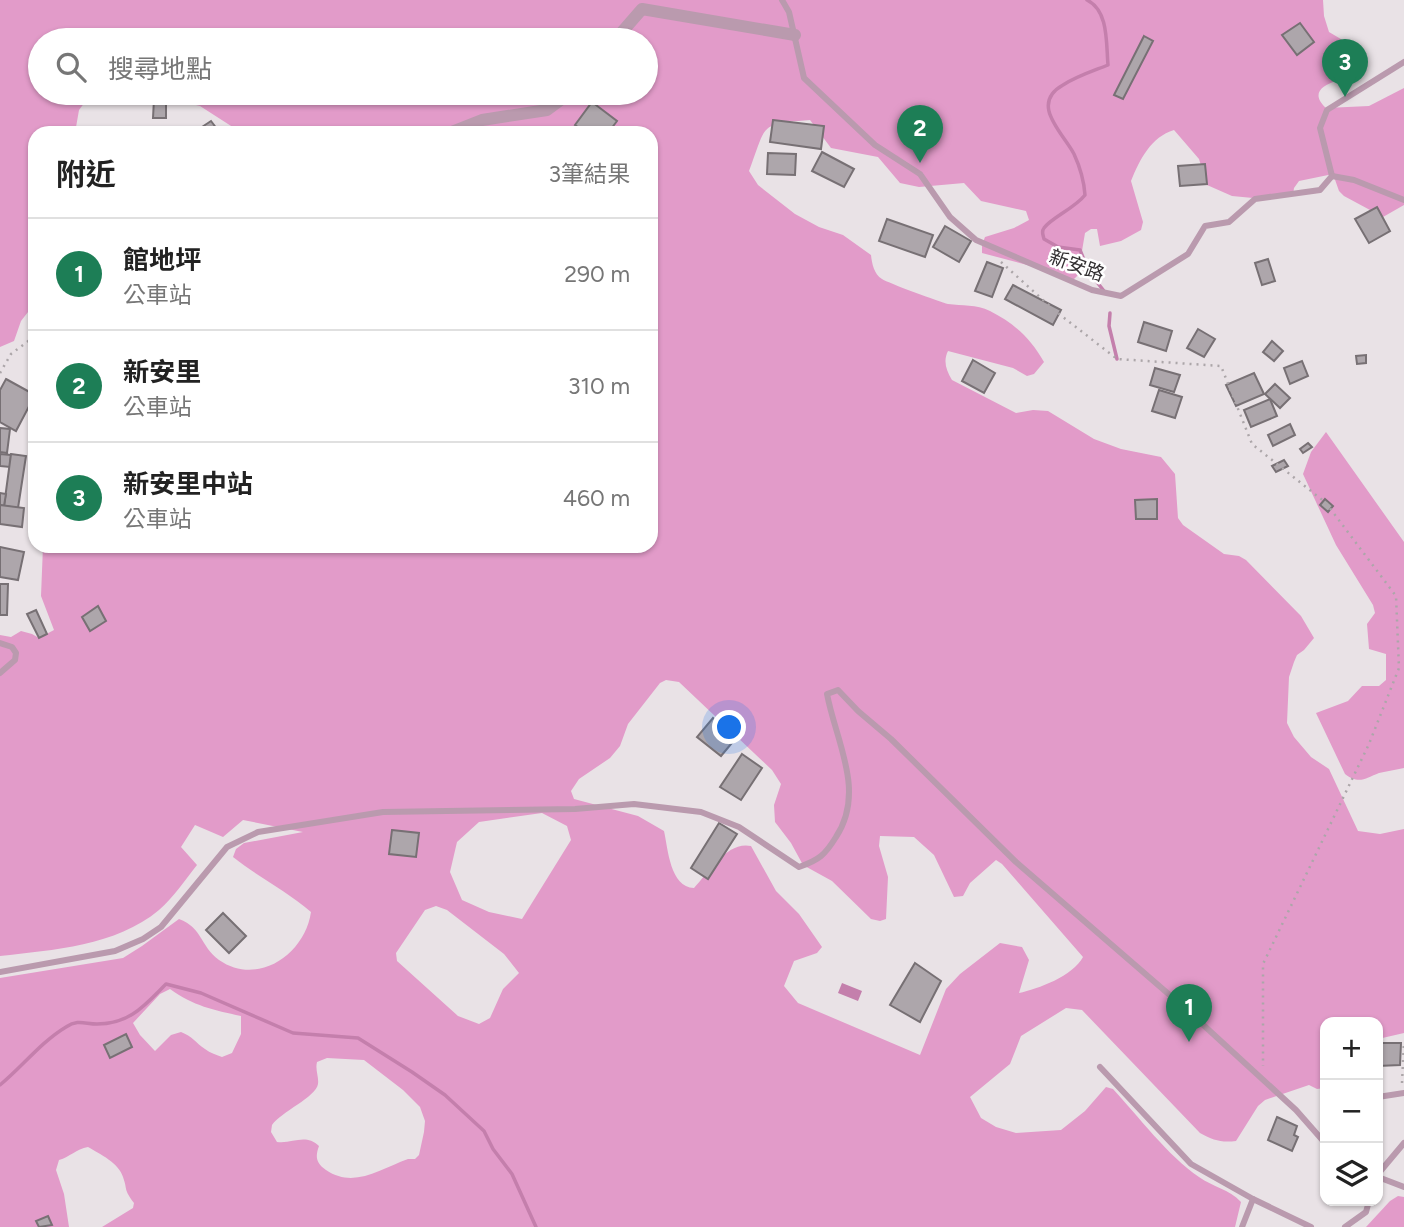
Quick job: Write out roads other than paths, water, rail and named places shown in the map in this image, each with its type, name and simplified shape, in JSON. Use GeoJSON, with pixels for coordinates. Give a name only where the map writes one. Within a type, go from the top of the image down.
{"type":"FeatureCollection","features":[{"type":"Feature","properties":{"kind":"street"},"geometry":{"type":"LineString","coordinates":[[625,28],[642,9],[795,35]]}},
{"type":"Feature","properties":{"kind":"street"},"geometry":{"type":"LineString","coordinates":[[467,126],[482,120],[547,110],[554,105]]}},
{"type":"Feature","properties":{"kind":"lane","name":"新安路"},"geometry":{"type":"LineString","coordinates":[[782,0],[789,12],[804,78],[875,145],[920,174],[950,217],[976,240],[1092,290],[1121,296],[1188,254],[1205,226],[1229,222],[1255,199],[1320,190],[1332,176]]}},
{"type":"Feature","properties":{"kind":"lane"},"geometry":{"type":"LineString","coordinates":[[1404,62],[1327,110],[1320,128],[1332,176],[1354,180],[1404,200]]}},
{"type":"Feature","properties":{"kind":"lane"},"geometry":{"type":"LineString","coordinates":[[0,643],[12,647],[16,653],[15,660],[0,673]]}},
{"type":"Feature","properties":{"kind":"lane"},"geometry":{"type":"LineString","coordinates":[[0,972],[115,951],[143,939],[161,927],[227,847],[258,832],[383,812],[575,809],[634,804],[701,812],[739,827],[799,867],[819,859],[845,823],[850,788],[827,694],[838,690],[1016,862],[1187,1010],[1264,1080],[1320,1138]]}},
{"type":"Feature","properties":{"kind":"lane"},"geometry":{"type":"LineString","coordinates":[[1100,1067],[1191,1164],[1253,1199],[1311,1227]]}},
{"type":"Feature","properties":{"kind":"lane"},"geometry":{"type":"LineString","coordinates":[[1383,1096],[1403,1093]]}},
{"type":"Feature","properties":{"kind":"lane"},"geometry":{"type":"LineString","coordinates":[[1383,1169],[1404,1143]]}},
{"type":"Feature","properties":{"kind":"lane"},"geometry":{"type":"LineString","coordinates":[[1383,1177],[1404,1187]]}},
{"type":"Feature","properties":{"kind":"lane"},"geometry":{"type":"LineString","coordinates":[[1241,1227],[1253,1199]]}},
{"type":"Feature","properties":{"kind":"lane"},"geometry":{"type":"LineString","coordinates":[[1345,1227],[1366,1212],[1368,1206]]}},
{"type":"Feature","properties":{"kind":"waterway"},"geometry":{"type":"LineString","coordinates":[[1087,0],[1094,5],[1103,20],[1108,65],[1063,85],[1053,93],[1049,101],[1052,119],[1076,159],[1085,195],[1047,224],[1042,232],[1044,239],[1058,247],[1080,250],[1089,272],[1104,291]]}},
{"type":"Feature","properties":{"kind":"waterway"},"geometry":{"type":"LineString","coordinates":[[1110,313],[1109,326],[1117,359]]}},
{"type":"Feature","properties":{"kind":"waterway"},"geometry":{"type":"LineString","coordinates":[[0,1085],[48,1040],[70,1025],[119,1021],[144,1006],[166,984],[201,993],[293,1033],[358,1038],[445,1095],[484,1131],[493,1149],[512,1174],[536,1227]]}},
{"type":"Feature","properties":{"kind":"place","name":"新安里中站"},"geometry":{"type":"Point","coordinates":[1345,97]}},
{"type":"Feature","properties":{"kind":"place","name":"新安里"},"geometry":{"type":"Point","coordinates":[920,163]}},
{"type":"Feature","properties":{"kind":"place","name":"館地坪"},"geometry":{"type":"Point","coordinates":[1189,1042]}}]}
